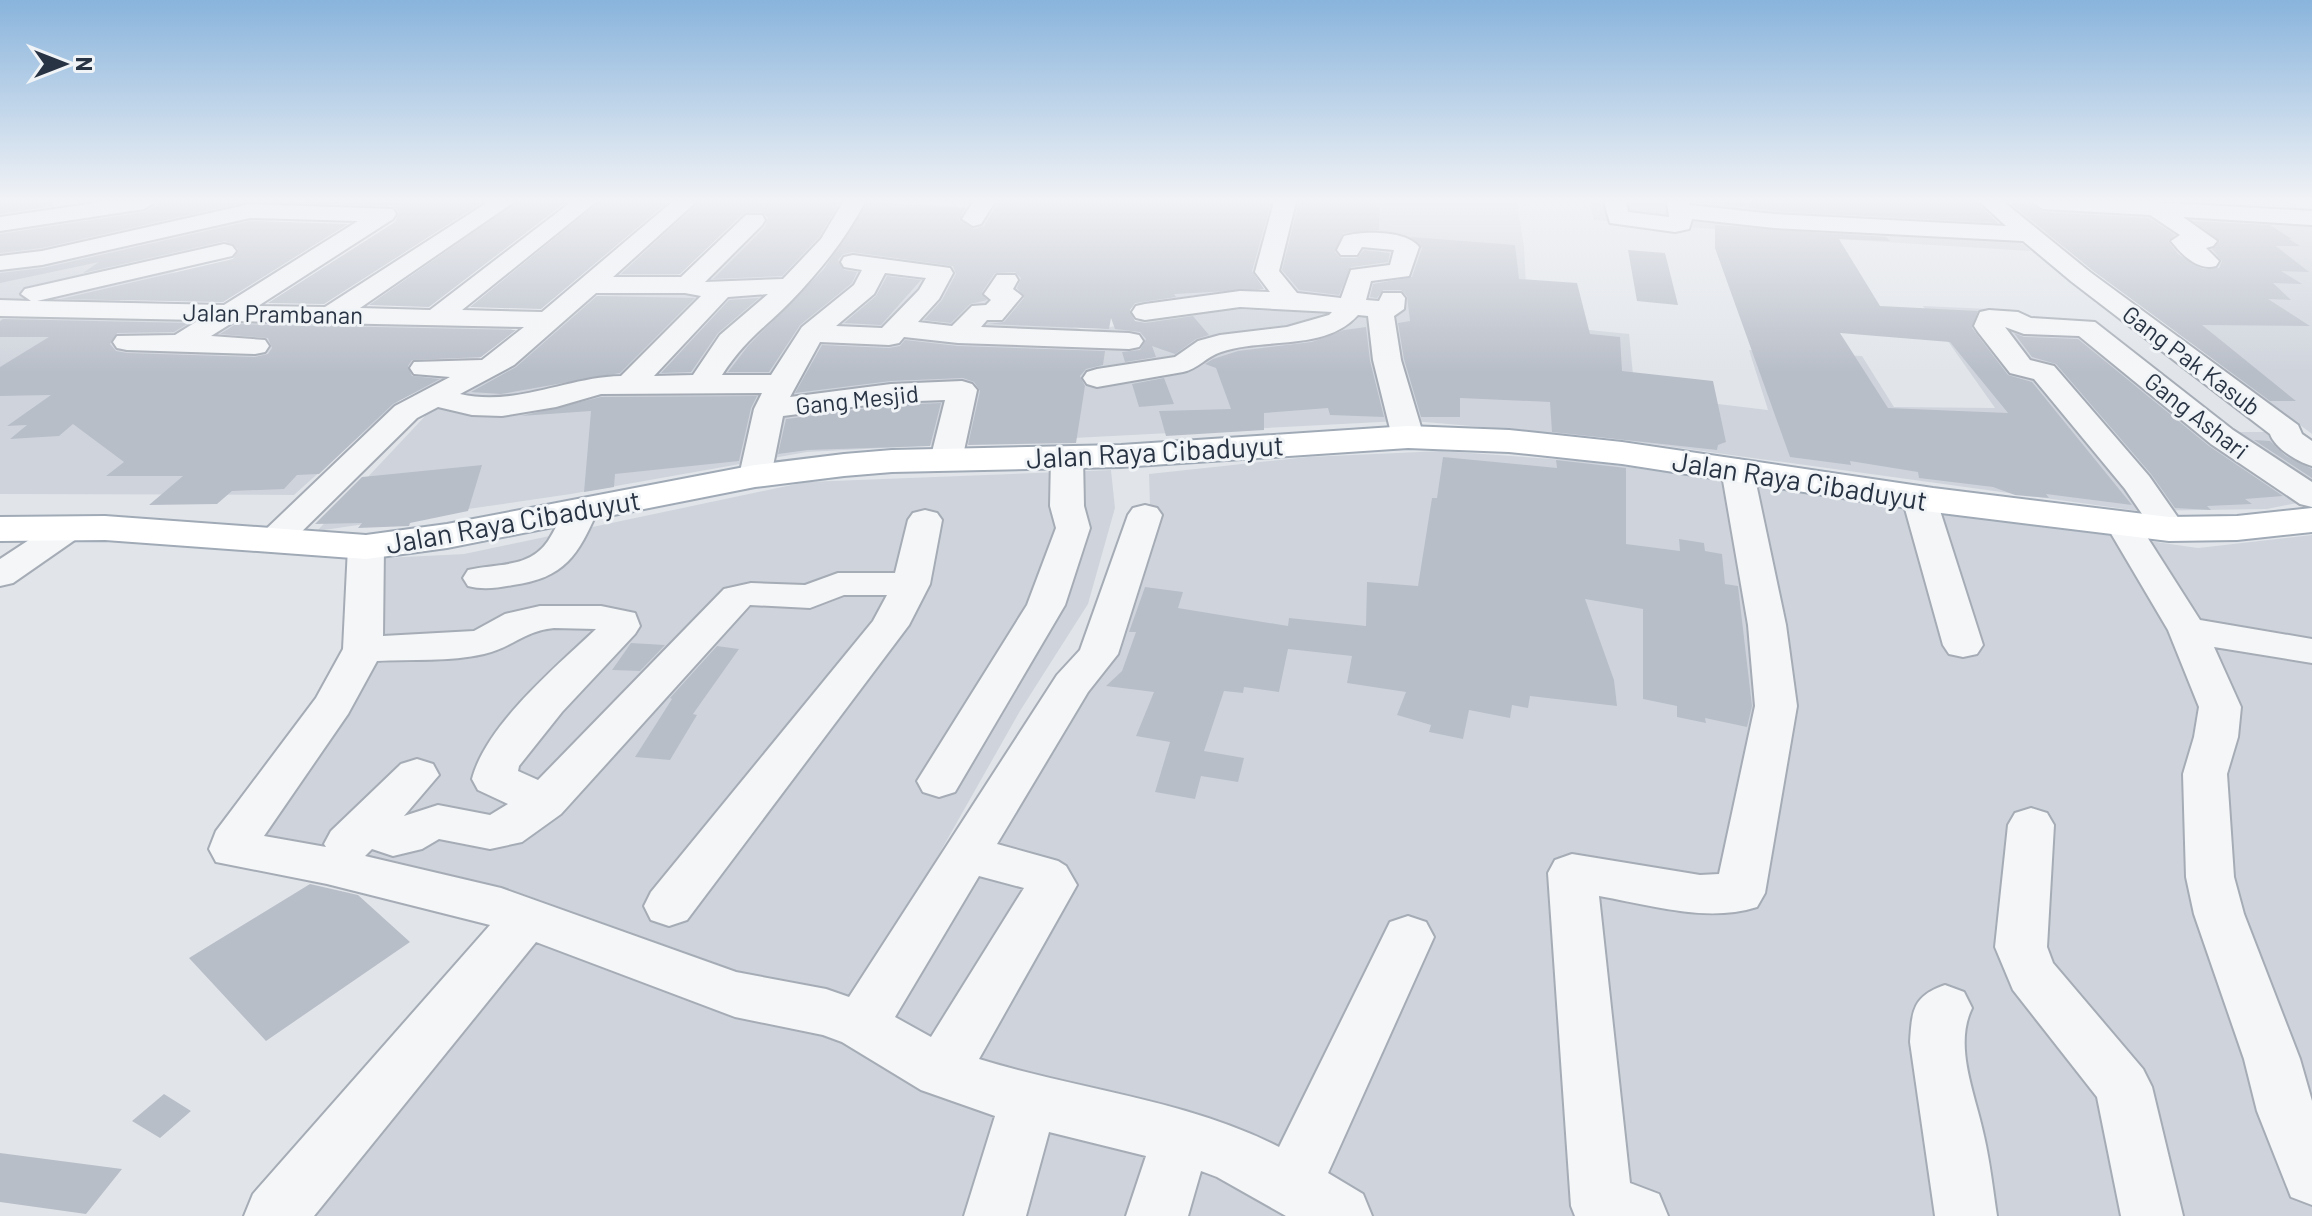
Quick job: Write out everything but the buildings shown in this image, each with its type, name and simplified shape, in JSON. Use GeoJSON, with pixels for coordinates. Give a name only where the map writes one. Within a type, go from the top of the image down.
{"type":"FeatureCollection","features":[{"type":"Feature","properties":{"kind":"main road","name":"Jalan Raya Cibaduyut"},"geometry":{"type":"LineString","coordinates":[[0,529],[70,528],[366,547],[405,543],[755,476],[892,461],[1067,457],[1408,437],[1543,444],[2123,525],[2169,529],[2237,528],[2312,520]]}},
{"type":"Feature","properties":{"kind":"street"},"geometry":{"type":"LineString","coordinates":[[0,263],[36,259]]}},
{"type":"Feature","properties":{"kind":"street"},"geometry":{"type":"LineString","coordinates":[[0,302],[190,259]]}},
{"type":"Feature","properties":{"kind":"street"},"geometry":{"type":"LineString","coordinates":[[116,309],[210,259]]}},
{"type":"Feature","properties":{"kind":"street"},"geometry":{"type":"LineString","coordinates":[[160,371],[225,313],[312,259]]}},
{"type":"Feature","properties":{"kind":"street"},"geometry":{"type":"LineString","coordinates":[[333,314],[417,259]]}},
{"type":"Feature","properties":{"kind":"street"},"geometry":{"type":"LineString","coordinates":[[437,317],[512,259]]}},
{"type":"Feature","properties":{"kind":"street"},"geometry":{"type":"LineString","coordinates":[[274,540],[406,412],[428,382],[488,368],[504,359],[618,259]]}},
{"type":"Feature","properties":{"kind":"street"},"geometry":{"type":"LineString","coordinates":[[688,285],[715,259]]}},
{"type":"Feature","properties":{"kind":"street"},"geometry":{"type":"LineString","coordinates":[[1269,259],[1267,274],[1281,290]]}},
{"type":"Feature","properties":{"kind":"street"},"geometry":{"type":"LineString","coordinates":[[1097,378],[1183,364],[1208,347],[1220,343],[1289,335],[1338,321],[1354,295],[1362,273],[1400,271],[1404,259]]}},
{"type":"Feature","properties":{"kind":"street","name":"Gang Pak Kasub"},"geometry":{"type":"LineString","coordinates":[[2062,259],[2287,432],[2285,436],[2312,456]]}},
{"type":"Feature","properties":{"kind":"street"},"geometry":{"type":"LineString","coordinates":[[702,384],[730,341],[813,260],[941,273],[930,294],[889,337],[812,333]]}},
{"type":"Feature","properties":{"kind":"street","name":"Gang Mesjid"},"geometry":{"type":"LineString","coordinates":[[774,396],[812,333],[865,289],[876,266]]}},
{"type":"Feature","properties":{"kind":"street"},"geometry":{"type":"LineString","coordinates":[[961,334],[1009,296],[997,294],[1006,280]]}},
{"type":"Feature","properties":{"kind":"street"},"geometry":{"type":"LineString","coordinates":[[587,285],[688,285],[695,289],[721,290],[752,285],[789,286]]}},
{"type":"Feature","properties":{"kind":"street"},"geometry":{"type":"LineString","coordinates":[[630,384],[721,290]]}},
{"type":"Feature","properties":{"kind":"street"},"geometry":{"type":"LineString","coordinates":[[1145,312],[1281,290],[1354,295],[1386,304],[1387,360],[1408,437]]}},
{"type":"Feature","properties":{"kind":"street"},"geometry":{"type":"LineString","coordinates":[[930,294],[968,298],[959,310],[1020,316]]}},
{"type":"Feature","properties":{"kind":"street","name":"Jalan Prambanan"},"geometry":{"type":"LineString","coordinates":[[0,308],[545,320]]}},
{"type":"Feature","properties":{"kind":"street","name":"Gang Ashari"},"geometry":{"type":"LineString","coordinates":[[2169,529],[2137,483],[2044,372],[2020,367],[1987,326],[1993,325],[1989,318],[2018,320],[2024,326],[2086,328],[2222,437],[2312,497]]}},
{"type":"Feature","properties":{"kind":"street"},"geometry":{"type":"LineString","coordinates":[[898,328],[961,334],[1129,341]]}},
{"type":"Feature","properties":{"kind":"street"},"geometry":{"type":"LineString","coordinates":[[127,342],[255,346]]}},
{"type":"Feature","properties":{"kind":"street"},"geometry":{"type":"LineString","coordinates":[[428,382],[472,406],[502,407],[566,396],[599,385],[702,384],[774,396],[755,476]]}},
{"type":"Feature","properties":{"kind":"street","name":"Gang Mesjid"},"geometry":{"type":"LineString","coordinates":[[774,396],[962,390],[946,460]]}},
{"type":"Feature","properties":{"kind":"street"},"geometry":{"type":"LineString","coordinates":[[2222,437],[2285,436]]}},
{"type":"Feature","properties":{"kind":"street"},"geometry":{"type":"LineString","coordinates":[[939,781],[1046,605],[1073,528],[1067,506],[1067,457]]}},
{"type":"Feature","properties":{"kind":"street"},"geometry":{"type":"LineString","coordinates":[[1637,1216],[1602,1206],[1572,873],[1700,894],[1740,893],[1776,706],[1767,625],[1737,469]]}},
{"type":"Feature","properties":{"kind":"street"},"geometry":{"type":"LineString","coordinates":[[1919,498],[1963,645]]}},
{"type":"Feature","properties":{"kind":"street"},"geometry":{"type":"LineString","coordinates":[[481,578],[531,573],[546,566],[554,559],[581,510]]}},
{"type":"Feature","properties":{"kind":"street"},"geometry":{"type":"LineString","coordinates":[[861,1025],[1072,684],[1098,654],[1145,515]]}},
{"type":"Feature","properties":{"kind":"street"},"geometry":{"type":"LineString","coordinates":[[669,906],[890,625],[911,584],[925,520]]}},
{"type":"Feature","properties":{"kind":"street"},"geometry":{"type":"LineString","coordinates":[[2123,525],[2187,630],[2220,707],[2216,737],[2205,774],[2210,877],[2219,914],[2263,1033],[2286,1111],[2312,1176]]}},
{"type":"Feature","properties":{"kind":"street"},"geometry":{"type":"LineString","coordinates":[[0,575],[70,528]]}},
{"type":"Feature","properties":{"kind":"street"},"geometry":{"type":"LineString","coordinates":[[366,547],[363,649],[333,704],[233,844],[233,849],[327,866],[501,908],[735,994],[826,1012],[861,1025],[941,1072],[1029,1101],[1182,1137],[1233,1154],[1292,1185],[1341,1216]]}},
{"type":"Feature","properties":{"kind":"street"},"geometry":{"type":"LineString","coordinates":[[364,829],[393,838],[405,837],[438,822],[490,832],[505,830],[545,802],[737,597],[751,594],[810,597],[838,584],[911,584]]}},
{"type":"Feature","properties":{"kind":"street"},"geometry":{"type":"LineString","coordinates":[[363,649],[480,643],[496,637],[516,623],[534,618],[621,621],[621,626],[539,711],[495,765],[494,779],[545,802]]}},
{"type":"Feature","properties":{"kind":"street"},"geometry":{"type":"LineString","coordinates":[[2187,630],[2312,651]]}},
{"type":"Feature","properties":{"kind":"street"},"geometry":{"type":"LineString","coordinates":[[327,866],[417,775]]}},
{"type":"Feature","properties":{"kind":"street"},"geometry":{"type":"LineString","coordinates":[[2031,825],[2021,947],[2032,975],[2123,1087],[2152,1216]]}},
{"type":"Feature","properties":{"kind":"street"},"geometry":{"type":"LineString","coordinates":[[941,1072],[1052,885],[1041,874],[967,855]]}},
{"type":"Feature","properties":{"kind":"street"},"geometry":{"type":"LineString","coordinates":[[275,1216],[526,918]]}},
{"type":"Feature","properties":{"kind":"street"},"geometry":{"type":"LineString","coordinates":[[1292,1185],[1408,937]]}},
{"type":"Feature","properties":{"kind":"street"},"geometry":{"type":"LineString","coordinates":[[1945,1008],[1940,1013],[1936,1054],[1952,1125],[1966,1216]]}},
{"type":"Feature","properties":{"kind":"street"},"geometry":{"type":"LineString","coordinates":[[995,1216],[1029,1101]]}},
{"type":"Feature","properties":{"kind":"street"},"geometry":{"type":"LineString","coordinates":[[1157,1216],[1182,1137]]}},
{"type":"Feature","properties":{"kind":"shaded area"},"geometry":{"type":"Polygon","coordinates":[[[199,259],[112,305],[0,305],[0,267],[63,260],[199,259]]]}},
{"type":"Feature","properties":{"kind":"shaded area"},"geometry":{"type":"Polygon","coordinates":[[[633,259],[695,259],[675,278],[613,277],[633,259]]]}},
{"type":"Feature","properties":{"kind":"shaded area"},"geometry":{"type":"Polygon","coordinates":[[[730,259],[1258,259],[1253,277],[1262,294],[1195,295],[1074,319],[1068,326],[1089,331],[1209,308],[1373,315],[1400,421],[807,452],[571,494],[317,531],[427,414],[525,355],[591,296],[698,292],[730,259]]]}},
{"type":"Feature","properties":{"kind":"shaded area"},"geometry":{"type":"Polygon","coordinates":[[[1282,259],[1525,259],[1528,324],[1629,334],[1635,394],[1768,410],[1749,350],[1862,356],[1894,407],[1995,408],[1923,306],[2011,310],[2027,325],[2091,327],[2225,432],[2271,432],[2312,460],[2312,500],[2267,509],[2139,511],[1608,438],[1413,421],[1392,309],[1295,299],[1278,277],[1282,259]]]}},
{"type":"Feature","properties":{"kind":"shaded area"},"geometry":{"type":"Polygon","coordinates":[[[2079,259],[2312,259],[2312,434],[2079,259]]]}},
{"type":"Feature","properties":{"kind":"shaded area"},"geometry":{"type":"Polygon","coordinates":[[[0,314],[313,323],[519,323],[469,367],[400,400],[294,495],[0,494],[0,314]]]}},
{"type":"Feature","properties":{"kind":"shaded area"},"geometry":{"type":"Polygon","coordinates":[[[1441,451],[1594,462],[2198,548],[2312,535],[2312,1216],[290,1216],[529,923],[269,853],[253,830],[359,683],[384,558],[464,554],[806,482],[1111,470],[1115,508],[1088,604],[1020,711],[871,974],[883,988],[920,977],[1049,736],[1109,661],[1150,506],[1149,474],[1308,457],[1441,451]]]}}]}
